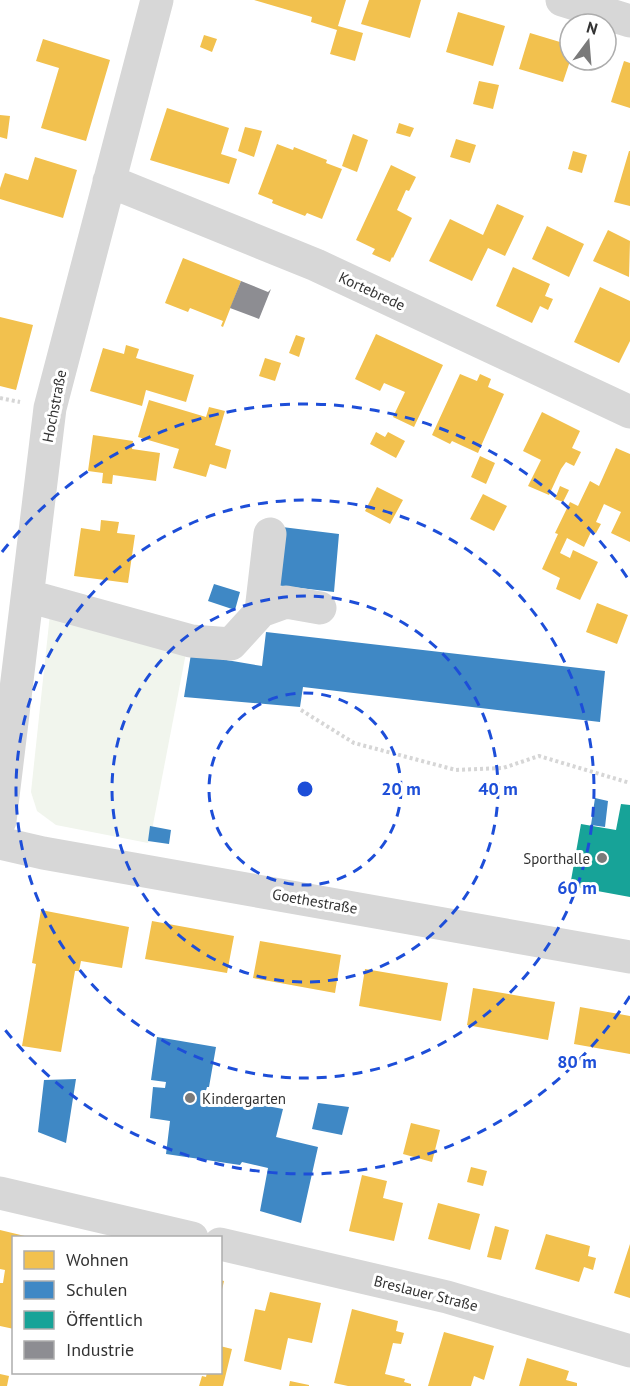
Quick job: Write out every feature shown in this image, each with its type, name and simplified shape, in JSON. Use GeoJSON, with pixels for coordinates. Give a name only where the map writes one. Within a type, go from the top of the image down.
{"type":"FeatureCollection","features":[{"type":"Feature","properties":{"kind":"street","name":"Hochstraße"},"geometry":{"type":"LineString","coordinates":[[0,821],[50,408],[157,0]]}},
{"type":"Feature","properties":{"kind":"street"},"geometry":{"type":"LineString","coordinates":[[562,0],[630,21]]}},
{"type":"Feature","properties":{"kind":"street","name":"Kortebrede"},"geometry":{"type":"LineString","coordinates":[[110,182],[316,265],[630,412]]}},
{"type":"Feature","properties":{"kind":"street"},"geometry":{"type":"LineString","coordinates":[[261,611],[270,534]]}},
{"type":"Feature","properties":{"kind":"street"},"geometry":{"type":"LineString","coordinates":[[28,596],[191,641],[231,644],[261,611],[286,602],[320,608]]}},
{"type":"Feature","properties":{"kind":"street","name":"Goethestraße"},"geometry":{"type":"LineString","coordinates":[[0,843],[43,853],[630,957]]}},
{"type":"Feature","properties":{"kind":"street"},"geometry":{"type":"LineString","coordinates":[[0,1193],[183,1236]]}},
{"type":"Feature","properties":{"kind":"street","name":"Breslauer Straße"},"geometry":{"type":"LineString","coordinates":[[222,1244],[447,1297],[630,1351]]}},
{"type":"Feature","properties":{"kind":"path"},"geometry":{"type":"LineString","coordinates":[[301,710],[354,743],[456,770],[503,768],[539,756],[630,783]]}},
{"type":"Feature","properties":{"kind":"shaded area"},"geometry":{"type":"Polygon","coordinates":[[[50,614],[186,653],[148,843],[56,825],[37,811],[31,792],[50,614]]]}},
{"type":"Feature","properties":{"kind":"building: Wohnen"},"geometry":{"type":"Polygon","coordinates":[[[254,0],[346,0],[338,26],[363,33],[355,61],[330,54],[337,30],[311,22],[312,17],[254,0]]]}},
{"type":"Feature","properties":{"kind":"building: Wohnen"},"geometry":{"type":"Polygon","coordinates":[[[369,0],[421,0],[410,38],[361,24],[369,0]]]}},
{"type":"Feature","properties":{"kind":"building: Wohnen"},"geometry":{"type":"Polygon","coordinates":[[[458,12],[505,26],[493,66],[446,52],[458,12]]]}},
{"type":"Feature","properties":{"kind":"building: Wohnen"},"geometry":{"type":"Polygon","coordinates":[[[530,33],[558,41],[558,72],[566,72],[563,82],[519,69],[530,33]]]}},
{"type":"Feature","properties":{"kind":"building: Wohnen"},"geometry":{"type":"Polygon","coordinates":[[[204,35],[217,39],[212,52],[200,47],[204,35]]]}},
{"type":"Feature","properties":{"kind":"building: Wohnen"},"geometry":{"type":"Polygon","coordinates":[[[43,39],[110,60],[86,141],[41,128],[59,68],[36,61],[43,39]]]}},
{"type":"Feature","properties":{"kind":"building: Wohnen"},"geometry":{"type":"Polygon","coordinates":[[[624,61],[630,63],[630,108],[611,102],[624,61]]]}},
{"type":"Feature","properties":{"kind":"building: Wohnen"},"geometry":{"type":"Polygon","coordinates":[[[479,81],[499,85],[493,109],[473,104],[479,81]]]}},
{"type":"Feature","properties":{"kind":"building: Wohnen"},"geometry":{"type":"Polygon","coordinates":[[[167,108],[229,128],[221,154],[237,159],[229,184],[150,160],[167,108]]]}},
{"type":"Feature","properties":{"kind":"building: Wohnen"},"geometry":{"type":"Polygon","coordinates":[[[0,115],[10,116],[7,139],[0,137],[0,115]]]}},
{"type":"Feature","properties":{"kind":"building: Wohnen"},"geometry":{"type":"Polygon","coordinates":[[[399,123],[414,128],[410,137],[396,133],[399,123]]]}},
{"type":"Feature","properties":{"kind":"building: Wohnen"},"geometry":{"type":"Polygon","coordinates":[[[245,127],[262,131],[254,157],[238,151],[245,127]]]}},
{"type":"Feature","properties":{"kind":"building: Wohnen"},"geometry":{"type":"Polygon","coordinates":[[[353,134],[368,140],[357,172],[342,166],[353,134]]]}},
{"type":"Feature","properties":{"kind":"building: Wohnen"},"geometry":{"type":"Polygon","coordinates":[[[456,139],[476,145],[470,163],[450,157],[456,139]]]}},
{"type":"Feature","properties":{"kind":"building: Wohnen"},"geometry":{"type":"Polygon","coordinates":[[[277,144],[293,150],[294,147],[327,160],[326,163],[342,169],[322,219],[307,213],[305,216],[272,203],[273,200],[258,194],[277,144]]]}},
{"type":"Feature","properties":{"kind":"building: Wohnen"},"geometry":{"type":"Polygon","coordinates":[[[573,151],[587,155],[582,173],[568,169],[573,151]]]}},
{"type":"Feature","properties":{"kind":"building: Wohnen"},"geometry":{"type":"Polygon","coordinates":[[[630,151],[630,206],[614,202],[630,151]]]}},
{"type":"Feature","properties":{"kind":"building: Wohnen"},"geometry":{"type":"Polygon","coordinates":[[[35,157],[77,170],[63,218],[0,199],[0,188],[5,173],[28,180],[35,157]]]}},
{"type":"Feature","properties":{"kind":"building: Wohnen"},"geometry":{"type":"Polygon","coordinates":[[[391,165],[416,177],[409,191],[406,190],[397,210],[412,218],[390,262],[372,254],[375,249],[356,240],[391,165]]]}},
{"type":"Feature","properties":{"kind":"building: Wohnen"},"geometry":{"type":"Polygon","coordinates":[[[497,204],[524,216],[505,256],[488,248],[472,281],[429,261],[450,219],[483,235],[497,204]]]}},
{"type":"Feature","properties":{"kind":"building: Wohnen"},"geometry":{"type":"Polygon","coordinates":[[[547,226],[584,244],[569,277],[532,259],[547,226]]]}},
{"type":"Feature","properties":{"kind":"building: Wohnen"},"geometry":{"type":"Polygon","coordinates":[[[608,230],[630,241],[629,277],[593,261],[608,230]]]}},
{"type":"Feature","properties":{"kind":"building: Wohnen"},"geometry":{"type":"Polygon","coordinates":[[[183,258],[241,281],[223,327],[221,326],[223,321],[190,308],[188,312],[165,303],[183,258]]]}},
{"type":"Feature","properties":{"kind":"building: Wohnen"},"geometry":{"type":"Polygon","coordinates":[[[513,267],[550,284],[545,296],[553,299],[548,310],[540,306],[532,323],[496,306],[513,267]]]}},
{"type":"Feature","properties":{"kind":"building: Wohnen"},"geometry":{"type":"Polygon","coordinates":[[[600,287],[630,301],[630,341],[619,363],[574,342],[600,287]]]}},
{"type":"Feature","properties":{"kind":"building: Wohnen"},"geometry":{"type":"Polygon","coordinates":[[[0,317],[33,325],[16,390],[0,386],[0,317]]]}},
{"type":"Feature","properties":{"kind":"building: Wohnen"},"geometry":{"type":"Polygon","coordinates":[[[376,334],[443,365],[414,427],[393,417],[405,392],[384,383],[380,391],[355,379],[376,334]]]}},
{"type":"Feature","properties":{"kind":"building: Wohnen"},"geometry":{"type":"Polygon","coordinates":[[[296,335],[305,338],[299,357],[289,353],[296,335]]]}},
{"type":"Feature","properties":{"kind":"building: Wohnen"},"geometry":{"type":"Polygon","coordinates":[[[126,345],[139,349],[136,358],[194,375],[186,402],[146,390],[142,406],[90,391],[103,348],[124,354],[126,345]]]}},
{"type":"Feature","properties":{"kind":"building: Wohnen"},"geometry":{"type":"Polygon","coordinates":[[[265,358],[281,363],[275,381],[259,376],[265,358]]]}},
{"type":"Feature","properties":{"kind":"building: Wohnen"},"geometry":{"type":"Polygon","coordinates":[[[460,374],[477,381],[480,374],[491,379],[488,387],[504,394],[478,453],[452,441],[450,444],[432,435],[460,374]]]}},
{"type":"Feature","properties":{"kind":"building: Wohnen"},"geometry":{"type":"Polygon","coordinates":[[[149,400],[206,417],[209,407],[225,411],[215,445],[231,450],[226,469],[210,464],[206,477],[173,468],[179,449],[138,437],[149,400]]]}},
{"type":"Feature","properties":{"kind":"building: Wohnen"},"geometry":{"type":"Polygon","coordinates":[[[542,412],[580,431],[572,448],[581,452],[574,466],[566,462],[549,495],[528,486],[541,460],[523,451],[542,412]]]}},
{"type":"Feature","properties":{"kind":"building: Wohnen"},"geometry":{"type":"Polygon","coordinates":[[[376,432],[385,437],[388,432],[405,441],[396,458],[370,444],[376,432]]]}},
{"type":"Feature","properties":{"kind":"building: Wohnen"},"geometry":{"type":"Polygon","coordinates":[[[93,435],[133,441],[132,449],[160,453],[156,481],[113,475],[112,484],[102,483],[103,473],[88,471],[93,435]]]}},
{"type":"Feature","properties":{"kind":"building: Wohnen"},"geometry":{"type":"Polygon","coordinates":[[[616,448],[630,454],[630,542],[611,533],[621,512],[604,504],[596,522],[601,524],[596,533],[591,532],[584,547],[567,538],[560,553],[570,558],[573,550],[598,562],[580,600],[556,589],[560,578],[542,569],[558,534],[555,533],[570,502],[578,506],[590,481],[599,486],[616,448]]]}},
{"type":"Feature","properties":{"kind":"building: Wohnen"},"geometry":{"type":"Polygon","coordinates":[[[480,456],[495,463],[486,484],[471,477],[480,456]]]}},
{"type":"Feature","properties":{"kind":"building: Wohnen"},"geometry":{"type":"Polygon","coordinates":[[[560,486],[569,490],[563,502],[555,499],[560,486]]]}},
{"type":"Feature","properties":{"kind":"building: Wohnen"},"geometry":{"type":"Polygon","coordinates":[[[377,487],[403,500],[390,524],[365,511],[377,487]]]}},
{"type":"Feature","properties":{"kind":"building: Wohnen"},"geometry":{"type":"Polygon","coordinates":[[[483,494],[507,506],[494,531],[470,519],[483,494]]]}},
{"type":"Feature","properties":{"kind":"building: Wohnen"},"geometry":{"type":"Polygon","coordinates":[[[101,520],[119,522],[117,533],[135,535],[128,583],[74,576],[81,528],[100,531],[101,520]]]}},
{"type":"Feature","properties":{"kind":"building: Wohnen"},"geometry":{"type":"Polygon","coordinates":[[[597,603],[628,615],[617,644],[586,632],[597,603]]]}},
{"type":"Feature","properties":{"kind":"building: Wohnen"},"geometry":{"type":"Polygon","coordinates":[[[41,910],[129,927],[122,968],[81,961],[79,971],[75,971],[61,1052],[22,1046],[36,964],[32,963],[41,910]]]}},
{"type":"Feature","properties":{"kind":"building: Wohnen"},"geometry":{"type":"Polygon","coordinates":[[[152,921],[234,936],[227,973],[145,959],[152,921]]]}},
{"type":"Feature","properties":{"kind":"building: Wohnen"},"geometry":{"type":"Polygon","coordinates":[[[260,941],[341,955],[335,993],[253,978],[260,941]]]}},
{"type":"Feature","properties":{"kind":"building: Wohnen"},"geometry":{"type":"Polygon","coordinates":[[[365,969],[448,983],[441,1021],[359,1006],[365,969]]]}},
{"type":"Feature","properties":{"kind":"building: Wohnen"},"geometry":{"type":"Polygon","coordinates":[[[473,988],[555,1002],[548,1040],[467,1025],[473,988]]]}},
{"type":"Feature","properties":{"kind":"building: Wohnen"},"geometry":{"type":"Polygon","coordinates":[[[580,1007],[630,1016],[630,1054],[574,1044],[580,1007]]]}},
{"type":"Feature","properties":{"kind":"building: Wohnen"},"geometry":{"type":"Polygon","coordinates":[[[411,1123],[440,1130],[432,1162],[403,1154],[411,1123]]]}},
{"type":"Feature","properties":{"kind":"building: Wohnen"},"geometry":{"type":"Polygon","coordinates":[[[471,1167],[487,1171],[483,1186],[467,1182],[471,1167]]]}},
{"type":"Feature","properties":{"kind":"building: Wohnen"},"geometry":{"type":"Polygon","coordinates":[[[362,1175],[387,1181],[383,1198],[403,1203],[394,1241],[349,1231],[362,1175]]]}},
{"type":"Feature","properties":{"kind":"building: Wohnen"},"geometry":{"type":"Polygon","coordinates":[[[438,1203],[480,1214],[470,1250],[428,1239],[438,1203]]]}},
{"type":"Feature","properties":{"kind":"building: Wohnen"},"geometry":{"type":"Polygon","coordinates":[[[495,1226],[509,1230],[501,1260],[487,1257],[495,1226]]]}},
{"type":"Feature","properties":{"kind":"building: Wohnen"},"geometry":{"type":"Polygon","coordinates":[[[0,1230],[25,1236],[12,1236],[12,1329],[0,1326],[0,1283],[3,1283],[5,1270],[0,1269],[0,1230]]]}},
{"type":"Feature","properties":{"kind":"building: Wohnen"},"geometry":{"type":"Polygon","coordinates":[[[546,1234],[590,1246],[588,1256],[596,1258],[593,1270],[584,1267],[579,1282],[535,1269],[546,1234]]]}},
{"type":"Feature","properties":{"kind":"building: Wohnen"},"geometry":{"type":"Polygon","coordinates":[[[630,1244],[630,1298],[614,1293],[630,1244]]]}},
{"type":"Feature","properties":{"kind":"building: Wohnen"},"geometry":{"type":"Polygon","coordinates":[[[270,1292],[321,1303],[312,1343],[288,1338],[281,1370],[244,1361],[255,1309],[265,1311],[270,1292]]]}},
{"type":"Feature","properties":{"kind":"building: Wohnen"},"geometry":{"type":"Polygon","coordinates":[[[352,1309],[398,1321],[396,1331],[404,1333],[401,1344],[393,1343],[385,1374],[405,1379],[404,1382],[411,1386],[348,1386],[334,1383],[352,1309]]]}},
{"type":"Feature","properties":{"kind":"building: Wohnen"},"geometry":{"type":"Polygon","coordinates":[[[444,1332],[494,1346],[484,1380],[474,1376],[471,1386],[428,1386],[444,1332]]]}},
{"type":"Feature","properties":{"kind":"building: Wohnen"},"geometry":{"type":"Polygon","coordinates":[[[222,1346],[232,1349],[223,1386],[199,1386],[202,1376],[206,1377],[207,1374],[222,1374],[222,1346]]]}},
{"type":"Feature","properties":{"kind":"building: Wohnen"},"geometry":{"type":"Polygon","coordinates":[[[527,1358],[569,1371],[566,1380],[577,1383],[577,1386],[519,1386],[527,1358]]]}},
{"type":"Feature","properties":{"kind":"building: Wohnen"},"geometry":{"type":"Polygon","coordinates":[[[0,1374],[9,1376],[7,1386],[0,1386],[0,1374]]]}},
{"type":"Feature","properties":{"kind":"building: Wohnen"},"geometry":{"type":"Polygon","coordinates":[[[290,1381],[309,1385],[309,1386],[289,1386],[290,1381]]]}},
{"type":"Feature","properties":{"kind":"building: Schulen"},"geometry":{"type":"Polygon","coordinates":[[[282,527],[339,534],[334,592],[275,585],[282,527]]]}},
{"type":"Feature","properties":{"kind":"building: Schulen"},"geometry":{"type":"Polygon","coordinates":[[[214,584],[240,592],[235,610],[208,601],[214,584]]]}},
{"type":"Feature","properties":{"kind":"building: Schulen"},"geometry":{"type":"Polygon","coordinates":[[[266,632],[605,671],[600,722],[303,687],[300,707],[184,697],[191,654],[262,666],[266,632]]]}},
{"type":"Feature","properties":{"kind":"building: Schulen"},"geometry":{"type":"Polygon","coordinates":[[[595,798],[608,801],[605,827],[591,825],[595,798]]]}},
{"type":"Feature","properties":{"kind":"building: Schulen"},"geometry":{"type":"Polygon","coordinates":[[[150,826],[171,830],[169,844],[148,841],[150,826]]]}},
{"type":"Feature","properties":{"kind":"building: Schulen","name":"Kindergarten"},"geometry":{"type":"Polygon","coordinates":[[[157,1037],[216,1047],[209,1087],[205,1094],[283,1109],[276,1137],[318,1147],[301,1223],[260,1211],[268,1168],[242,1162],[240,1165],[166,1154],[170,1121],[150,1118],[153,1087],[165,1088],[166,1082],[151,1080],[157,1037]]]}},
{"type":"Feature","properties":{"kind":"building: Schulen"},"geometry":{"type":"Polygon","coordinates":[[[76,1079],[66,1143],[38,1132],[44,1080],[76,1079]]]}},
{"type":"Feature","properties":{"kind":"building: Schulen"},"geometry":{"type":"Polygon","coordinates":[[[318,1103],[349,1107],[342,1135],[312,1129],[318,1103]]]}},
{"type":"Feature","properties":{"kind":"building: Öffentlich","name":"Sporthalle"},"geometry":{"type":"Polygon","coordinates":[[[621,804],[630,805],[630,897],[570,886],[581,824],[616,830],[621,804]]]}},
{"type":"Feature","properties":{"kind":"building: Industrie"},"geometry":{"type":"Polygon","coordinates":[[[241,281],[268,292],[271,289],[259,319],[230,308],[241,281]]]}},
{"type":"Feature","properties":{"kind":"place","name":"Sporthalle"},"geometry":{"type":"Point","coordinates":[602,858]}},
{"type":"Feature","properties":{"kind":"place","name":"Kindergarten"},"geometry":{"type":"Point","coordinates":[190,1098]}}]}
